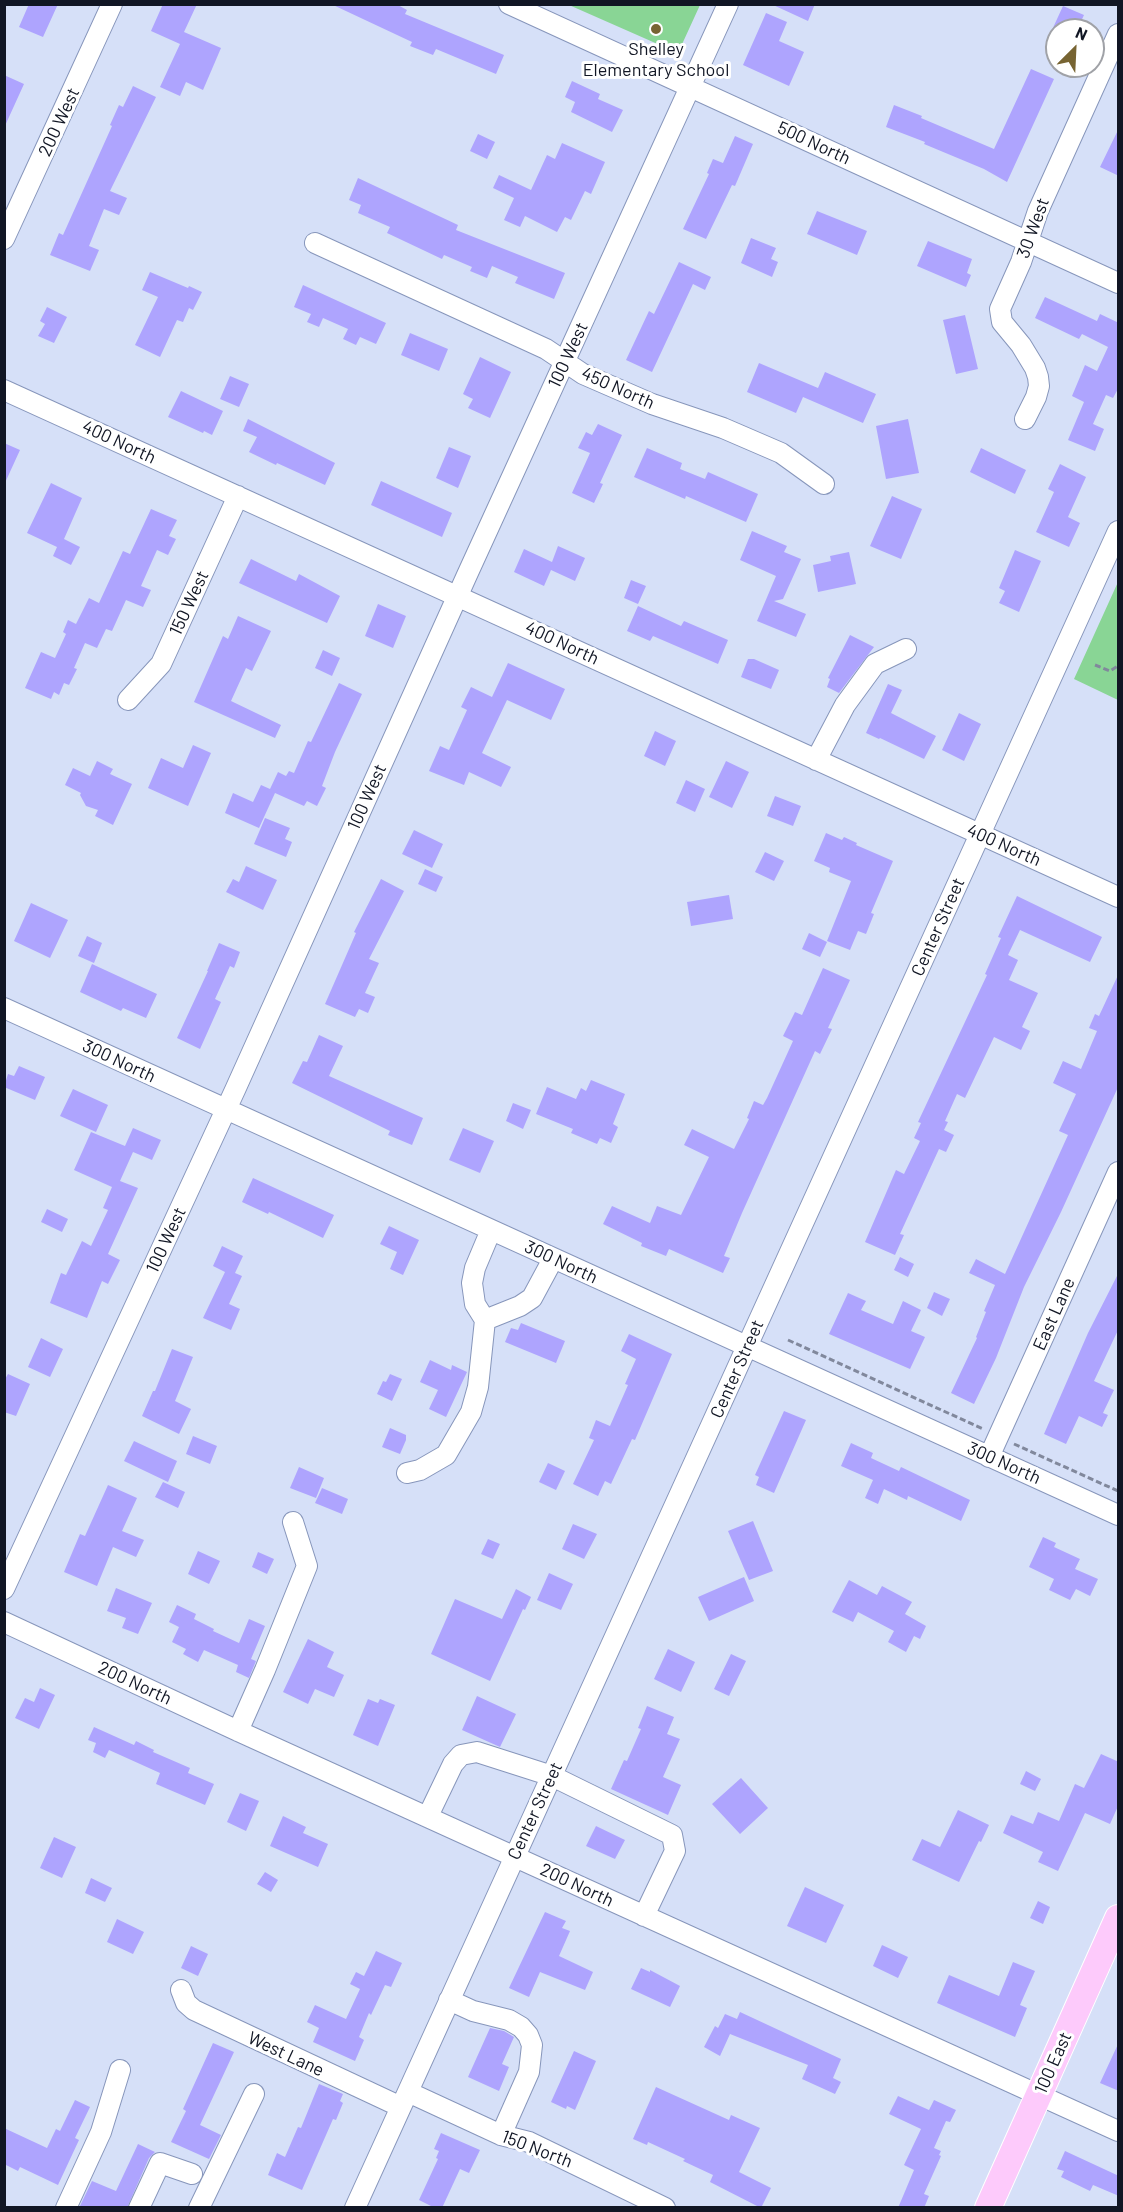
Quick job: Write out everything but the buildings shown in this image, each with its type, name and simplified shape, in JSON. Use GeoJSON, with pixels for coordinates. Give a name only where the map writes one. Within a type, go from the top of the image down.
{"type":"FeatureCollection","features":[{"type":"Feature","properties":{"kind":"main road","name":"100 East"},"geometry":{"type":"LineString","coordinates":[[988,2208],[1038,2095],[1112,1947],[1119,1918]]}},
{"type":"Feature","properties":{"kind":"street","name":"200 West"},"geometry":{"type":"LineString","coordinates":[[4,239],[112,4]]}},
{"type":"Feature","properties":{"kind":"street","name":"500 North"},"geometry":{"type":"LineString","coordinates":[[509,4],[1119,283]]}},
{"type":"Feature","properties":{"kind":"street","name":"100 West"},"geometry":{"type":"LineString","coordinates":[[4,1589],[226,1110],[728,4]]}},
{"type":"Feature","properties":{"kind":"street","name":"30 West"},"geometry":{"type":"LineString","coordinates":[[1025,419],[1036,397],[1039,386],[1038,377],[1027,354],[1005,328],[1000,309],[1021,262],[1038,211],[1119,34]]}},
{"type":"Feature","properties":{"kind":"street","name":"450 North"},"geometry":{"type":"LineString","coordinates":[[315,243],[546,349],[583,374],[633,396],[723,428],[781,453],[824,484]]}},
{"type":"Feature","properties":{"kind":"street","name":"400 North"},"geometry":{"type":"LineString","coordinates":[[4,390],[1119,897]]}},
{"type":"Feature","properties":{"kind":"street","name":"150 West"},"geometry":{"type":"LineString","coordinates":[[128,700],[161,664],[238,496]]}},
{"type":"Feature","properties":{"kind":"street","name":"Center Street"},"geometry":{"type":"LineString","coordinates":[[355,2208],[1119,531]]}},
{"type":"Feature","properties":{"kind":"street"},"geometry":{"type":"LineString","coordinates":[[816,760],[845,705],[875,663],[906,649]]}},
{"type":"Feature","properties":{"kind":"street","name":"300 North"},"geometry":{"type":"LineString","coordinates":[[4,1008],[1119,1515]]}},
{"type":"Feature","properties":{"kind":"street","name":"East Lane"},"geometry":{"type":"LineString","coordinates":[[989,1457],[1119,1172]]}},
{"type":"Feature","properties":{"kind":"street"},"geometry":{"type":"LineString","coordinates":[[407,1473],[420,1470],[446,1455],[466,1421],[478,1387],[485,1320],[475,1304],[472,1283],[475,1268],[491,1230]]}},
{"type":"Feature","properties":{"kind":"street"},"geometry":{"type":"LineString","coordinates":[[485,1320],[520,1306],[532,1298],[553,1259]]}},
{"type":"Feature","properties":{"kind":"street"},"geometry":{"type":"LineString","coordinates":[[238,1731],[278,1641],[307,1566],[293,1521]]}},
{"type":"Feature","properties":{"kind":"street","name":"200 North"},"geometry":{"type":"LineString","coordinates":[[4,1622],[238,1731],[1119,2131]]}},
{"type":"Feature","properties":{"kind":"street"},"geometry":{"type":"LineString","coordinates":[[428,1816],[453,1764],[461,1755],[477,1752],[552,1776],[672,1835],[675,1851],[644,1916]]}},
{"type":"Feature","properties":{"kind":"street","name":"West Lane"},"geometry":{"type":"LineString","coordinates":[[181,1990],[186,2003],[194,2010],[404,2100]]}},
{"type":"Feature","properties":{"kind":"street"},"geometry":{"type":"LineString","coordinates":[[449,2000],[473,2011],[509,2020],[521,2027],[528,2035],[532,2045],[529,2072],[501,2135]]}},
{"type":"Feature","properties":{"kind":"street"},"geometry":{"type":"LineString","coordinates":[[66,2208],[101,2132],[120,2070]]}},
{"type":"Feature","properties":{"kind":"street"},"geometry":{"type":"LineString","coordinates":[[199,2208],[254,2094]]}},
{"type":"Feature","properties":{"kind":"street","name":"150 North"},"geometry":{"type":"LineString","coordinates":[[404,2100],[501,2135],[529,2142],[615,2182],[625,2199],[665,2208]]}},
{"type":"Feature","properties":{"kind":"street"},"geometry":{"type":"LineString","coordinates":[[139,2208],[160,2163],[192,2174]]}},
{"type":"Feature","properties":{"kind":"path"},"geometry":{"type":"LineString","coordinates":[[1095,665],[1110,671],[1119,666]]}},
{"type":"Feature","properties":{"kind":"path"},"geometry":{"type":"LineString","coordinates":[[788,1340],[986,1432]]}},
{"type":"Feature","properties":{"kind":"path"},"geometry":{"type":"LineString","coordinates":[[1010,1444],[1119,1491]]}},
{"type":"Feature","properties":{"kind":"green space","name":"Shelley Elementary School"},"geometry":{"type":"Polygon","coordinates":[[[700,4],[678,53],[569,5],[700,4]]]}},
{"type":"Feature","properties":{"kind":"green space"},"geometry":{"type":"Polygon","coordinates":[[[1118,582],[1118,700],[1074,679],[1118,582]]]}},
{"type":"Feature","properties":{"kind":"place","name":"Shelley Elementary School"},"geometry":{"type":"Point","coordinates":[656,29]}}]}
